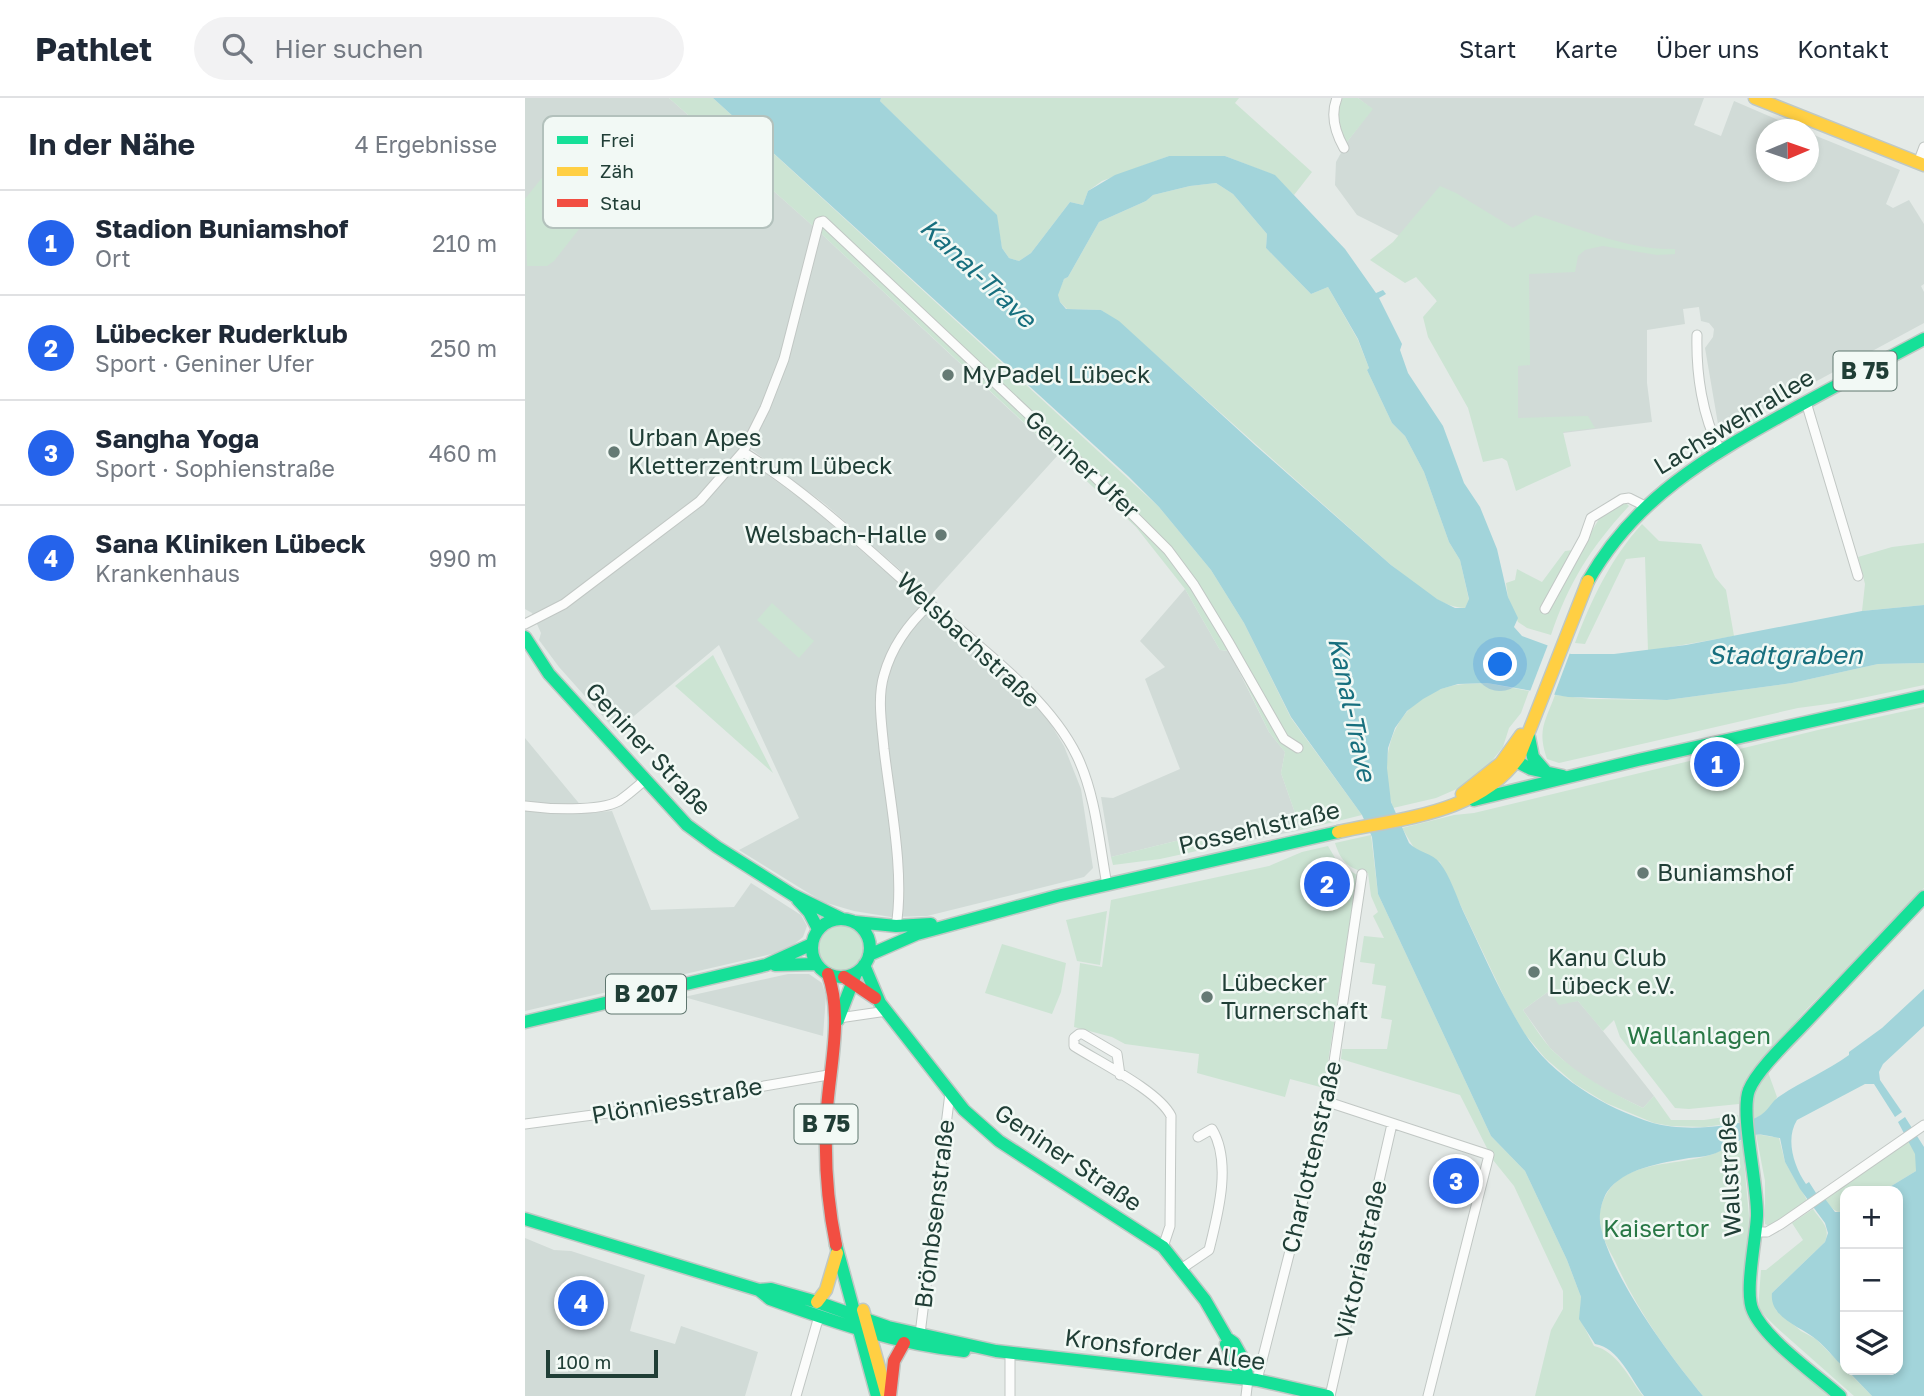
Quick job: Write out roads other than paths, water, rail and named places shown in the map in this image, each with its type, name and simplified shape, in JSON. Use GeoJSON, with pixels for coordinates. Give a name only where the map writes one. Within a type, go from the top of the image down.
{"type":"FeatureCollection","features":[{"type":"Feature","properties":{"kind":"main road"},"geometry":{"type":"LineString","coordinates":[[1763,100],[1921,164]]}},
{"type":"Feature","properties":{"kind":"main road","name":"Lachswehrallee"},"geometry":{"type":"LineString","coordinates":[[1461,804],[1488,789],[1529,737],[1539,702],[1578,601],[1598,561],[1643,505],[1685,472],[1720,450],[1924,339]]}},
{"type":"Feature","properties":{"kind":"main road","name":"Geniner Straße"},"geometry":{"type":"LineString","coordinates":[[525,637],[549,674],[687,825],[793,895],[842,919]]}},
{"type":"Feature","properties":{"kind":"main road","name":"Possehlstraße"},"geometry":{"type":"LineString","coordinates":[[857,970],[917,934],[987,915],[1461,804],[1543,778],[1567,776],[1924,696]]}},
{"type":"Feature","properties":{"kind":"main road","name":"Lachswehrallee"},"geometry":{"type":"LineString","coordinates":[[1437,809],[1509,763],[1534,716]]}},
{"type":"Feature","properties":{"kind":"main road"},"geometry":{"type":"LineString","coordinates":[[1509,763],[1527,781],[1543,778],[1529,751],[1529,737]]}},
{"type":"Feature","properties":{"kind":"main road","name":"Geniner Straße"},"geometry":{"type":"LineString","coordinates":[[793,895],[809,912],[818,929]]}},
{"type":"Feature","properties":{"kind":"main road","name":"Wallstraße"},"geometry":{"type":"LineString","coordinates":[[1840,1396],[1769,1334],[1752,1310],[1750,1294],[1757,1232],[1755,1175],[1747,1119],[1749,1090],[1757,1077],[1924,897]]}},
{"type":"Feature","properties":{"kind":"main road","name":"Possehlstraße"},"geometry":{"type":"LineString","coordinates":[[855,922],[897,926],[927,925],[987,915]]}},
{"type":"Feature","properties":{"kind":"main road"},"geometry":{"type":"LineString","coordinates":[[833,920],[855,922],[868,936],[857,970],[828,974],[817,964],[812,944],[818,929],[833,920]]}},
{"type":"Feature","properties":{"kind":"main road","name":"B 207"},"geometry":{"type":"LineString","coordinates":[[525,1022],[766,965],[812,944]]}},
{"type":"Feature","properties":{"kind":"main road","name":"B 207"},"geometry":{"type":"LineString","coordinates":[[766,965],[817,964]]}},
{"type":"Feature","properties":{"kind":"main road","name":"Geniner Straße"},"geometry":{"type":"LineString","coordinates":[[857,970],[964,1110],[999,1141],[1163,1247],[1205,1300],[1227,1338],[1234,1343],[1253,1379]]}},
{"type":"Feature","properties":{"kind":"main road","name":"Geniner Straße"},"geometry":{"type":"LineString","coordinates":[[857,970],[883,1007]]}},
{"type":"Feature","properties":{"kind":"main road","name":"B 75"},"geometry":{"type":"LineString","coordinates":[[834,1032],[857,970]]}},
{"type":"Feature","properties":{"kind":"main road","name":"B 75"},"geometry":{"type":"LineString","coordinates":[[828,974],[834,992],[834,1032],[828,1075],[826,1148],[837,1253],[889,1396]]}},
{"type":"Feature","properties":{"kind":"main road","name":"B 75"},"geometry":{"type":"LineString","coordinates":[[833,1216],[863,1325],[877,1396]]}},
{"type":"Feature","properties":{"kind":"main road","name":"Kronsforder Allee"},"geometry":{"type":"LineString","coordinates":[[525,1219],[759,1290],[771,1290],[817,1302],[904,1343],[950,1350],[1010,1352],[1253,1379],[1329,1396]]}},
{"type":"Feature","properties":{"kind":"main road"},"geometry":{"type":"LineString","coordinates":[[817,1302],[825,1290],[837,1253]]}},
{"type":"Feature","properties":{"kind":"main road","name":"Kronsforder Allee"},"geometry":{"type":"LineString","coordinates":[[759,1290],[770,1299],[821,1317],[921,1334],[996,1351]]}},
{"type":"Feature","properties":{"kind":"main road"},"geometry":{"type":"LineString","coordinates":[[889,1396],[893,1366],[897,1352],[904,1343]]}},
{"type":"Feature","properties":{"kind":"street"},"geometry":{"type":"LineString","coordinates":[[1337,98],[1333,107],[1334,121],[1336,135],[1344,148]]}},
{"type":"Feature","properties":{"kind":"street"},"geometry":{"type":"LineString","coordinates":[[1921,164],[1924,147]]}},
{"type":"Feature","properties":{"kind":"street","name":"Geniner Ufer"},"geometry":{"type":"LineString","coordinates":[[744,452],[784,359],[819,222],[823,222],[1086,468],[1168,550],[1215,619],[1284,739],[1298,748]]}},
{"type":"Feature","properties":{"kind":"street"},"geometry":{"type":"LineString","coordinates":[[1697,335],[1696,359],[1706,413],[1720,450]]}},
{"type":"Feature","properties":{"kind":"street"},"geometry":{"type":"LineString","coordinates":[[1806,402],[1858,576]]}},
{"type":"Feature","properties":{"kind":"street"},"geometry":{"type":"LineString","coordinates":[[525,624],[538,620],[564,604],[700,501],[744,452]]}},
{"type":"Feature","properties":{"kind":"street","name":"Welsbachstraße"},"geometry":{"type":"LineString","coordinates":[[744,452],[796,487],[1016,678],[1063,731],[1087,779],[1107,885]]}},
{"type":"Feature","properties":{"kind":"street","name":"Lachswehrallee"},"geometry":{"type":"LineString","coordinates":[[1545,609],[1584,538],[1591,518],[1622,499],[1629,498],[1643,505]]}},
{"type":"Feature","properties":{"kind":"street"},"geometry":{"type":"LineString","coordinates":[[897,926],[897,861],[881,719],[883,677],[896,644],[913,620],[930,604]]}},
{"type":"Feature","properties":{"kind":"street"},"geometry":{"type":"LineString","coordinates":[[525,806],[551,809],[616,803],[645,780]]}},
{"type":"Feature","properties":{"kind":"street","name":"Charlottenstraße"},"geometry":{"type":"LineString","coordinates":[[1246,1396],[1253,1379],[1328,1102],[1362,874]]}},
{"type":"Feature","properties":{"kind":"street"},"geometry":{"type":"LineString","coordinates":[[839,1018],[883,1007]]}},
{"type":"Feature","properties":{"kind":"street"},"geometry":{"type":"LineString","coordinates":[[1120,1074],[1117,1055],[1083,1034],[1074,1038],[1073,1046],[1166,1106],[1171,1116],[1170,1226],[1163,1247]]}},
{"type":"Feature","properties":{"kind":"street","name":"Plönniesstraße"},"geometry":{"type":"LineString","coordinates":[[525,1124],[608,1114],[828,1075]]}},
{"type":"Feature","properties":{"kind":"street","name":"Brömbsenstraße"},"geometry":{"type":"LineString","coordinates":[[921,1334],[950,1093]]}},
{"type":"Feature","properties":{"kind":"street"},"geometry":{"type":"LineString","coordinates":[[1328,1102],[1489,1155],[1428,1396]]}},
{"type":"Feature","properties":{"kind":"street","name":"Viktoriastraße"},"geometry":{"type":"LineString","coordinates":[[1329,1396],[1392,1124]]}},
{"type":"Feature","properties":{"kind":"street"},"geometry":{"type":"LineString","coordinates":[[1757,1232],[1771,1231],[1920,1128]]}},
{"type":"Feature","properties":{"kind":"street"},"geometry":{"type":"LineString","coordinates":[[1181,1269],[1209,1250],[1220,1204],[1221,1156],[1217,1138],[1212,1129],[1198,1137]]}},
{"type":"Feature","properties":{"kind":"street"},"geometry":{"type":"LineString","coordinates":[[796,1396],[821,1317]]}},
{"type":"Feature","properties":{"kind":"street"},"geometry":{"type":"LineString","coordinates":[[1010,1352],[1010,1396]]}},
{"type":"Feature","properties":{"kind":"water"},"geometry":{"type":"Polygon","coordinates":[[[713,98],[881,98],[880,101],[997,215],[1002,248],[1009,258],[1019,261],[1031,253],[1070,202],[1083,205],[1088,191],[1115,175],[1169,156],[1225,156],[1275,175],[1345,249],[1376,293],[1383,290],[1386,294],[1379,298],[1402,344],[1400,350],[1408,373],[1443,426],[1464,483],[1480,507],[1497,549],[1508,597],[1518,618],[1514,627],[1522,636],[1571,654],[1614,654],[1686,645],[1862,611],[1924,605],[1924,663],[1878,664],[1792,683],[1667,700],[1568,697],[1487,683],[1458,684],[1441,689],[1407,711],[1395,728],[1388,748],[1387,768],[1391,802],[1409,843],[1433,857],[1444,868],[1491,971],[1522,1029],[1533,1045],[1562,1075],[1597,1099],[1616,1108],[1653,1123],[1676,1127],[1717,1126],[1753,1119],[1780,1096],[1849,1055],[1849,1052],[1882,1028],[1924,989],[1924,1026],[1883,1064],[1879,1072],[1880,1080],[1902,1112],[1895,1117],[1874,1084],[1865,1084],[1797,1120],[1793,1128],[1791,1144],[1798,1170],[1806,1184],[1809,1182],[1835,1212],[1840,1212],[1840,1363],[1817,1340],[1781,1315],[1772,1302],[1772,1293],[1825,1242],[1828,1233],[1825,1223],[1800,1189],[1785,1162],[1780,1138],[1763,1135],[1747,1137],[1710,1155],[1667,1162],[1633,1172],[1614,1184],[1607,1192],[1602,1205],[1601,1228],[1617,1270],[1674,1360],[1703,1396],[1644,1396],[1617,1357],[1603,1346],[1595,1344],[1579,1319],[1581,1297],[1567,1260],[1525,1171],[1491,1136],[1378,894],[1372,837],[1362,815],[1291,717],[1244,623],[1211,570],[1159,507],[1128,476],[773,153],[773,116],[733,116],[713,98]],[[1216,183],[1190,186],[1153,195],[1146,201],[1099,222],[1068,277],[1064,279],[1058,295],[1066,309],[1101,310],[1119,321],[1391,565],[1437,599],[1455,608],[1465,608],[1469,599],[1460,560],[1449,542],[1424,472],[1405,436],[1392,423],[1367,370],[1369,368],[1358,339],[1328,287],[1311,294],[1266,248],[1267,234],[1233,194],[1216,183]]]}},
{"type":"Feature","properties":{"kind":"water"},"geometry":{"type":"Polygon","coordinates":[[[1905,1117],[1924,1147],[1924,1396],[1872,1396],[1852,1375],[1903,1375],[1903,1186],[1891,1186],[1916,1171],[1915,1154],[1898,1122],[1905,1117]]]}},
{"type":"Feature","properties":{"kind":"place","name":"MyPadel Lübeck"},"geometry":{"type":"Point","coordinates":[948,375]}},
{"type":"Feature","properties":{"kind":"place","name":"Urban Apes Kletterzentrum Lübeck"},"geometry":{"type":"Point","coordinates":[614,452]}},
{"type":"Feature","properties":{"kind":"place","name":"Welsbach-Halle"},"geometry":{"type":"Point","coordinates":[941,535]}},
{"type":"Feature","properties":{"kind":"place","name":"Stadion Buniamshof"},"geometry":{"type":"Point","coordinates":[1717,764]}},
{"type":"Feature","properties":{"kind":"place","name":"Buniamshof"},"geometry":{"type":"Point","coordinates":[1643,873]}},
{"type":"Feature","properties":{"kind":"place","name":"Lübecker Ruderklub"},"geometry":{"type":"Point","coordinates":[1327,884]}},
{"type":"Feature","properties":{"kind":"place","name":"Kanu Club Lübeck e.V."},"geometry":{"type":"Point","coordinates":[1534,972]}},
{"type":"Feature","properties":{"kind":"place","name":"Lübecker Turnerschaft"},"geometry":{"type":"Point","coordinates":[1207,997]}},
{"type":"Feature","properties":{"kind":"place","name":"Sangha Yoga"},"geometry":{"type":"Point","coordinates":[1456,1181]}},
{"type":"Feature","properties":{"kind":"place","name":"Sana Kliniken Lübeck"},"geometry":{"type":"Point","coordinates":[581,1303]}},
{"type":"Feature","properties":{"kind":"water label","name":"Kanal-Trave"},"geometry":{"type":"Point","coordinates":[978,273]}},
{"type":"Feature","properties":{"kind":"water label","name":"Stadtgraben"},"geometry":{"type":"Point","coordinates":[1785,655]}},
{"type":"Feature","properties":{"kind":"water label","name":"Kanal-Trave"},"geometry":{"type":"Point","coordinates":[1352,709]}},
{"type":"Feature","properties":{"kind":"park label","name":"Wallanlagen"},"geometry":{"type":"Point","coordinates":[1699,1036]}},
{"type":"Feature","properties":{"kind":"park label","name":"Kaisertor"},"geometry":{"type":"Point","coordinates":[1656,1229]}}]}
